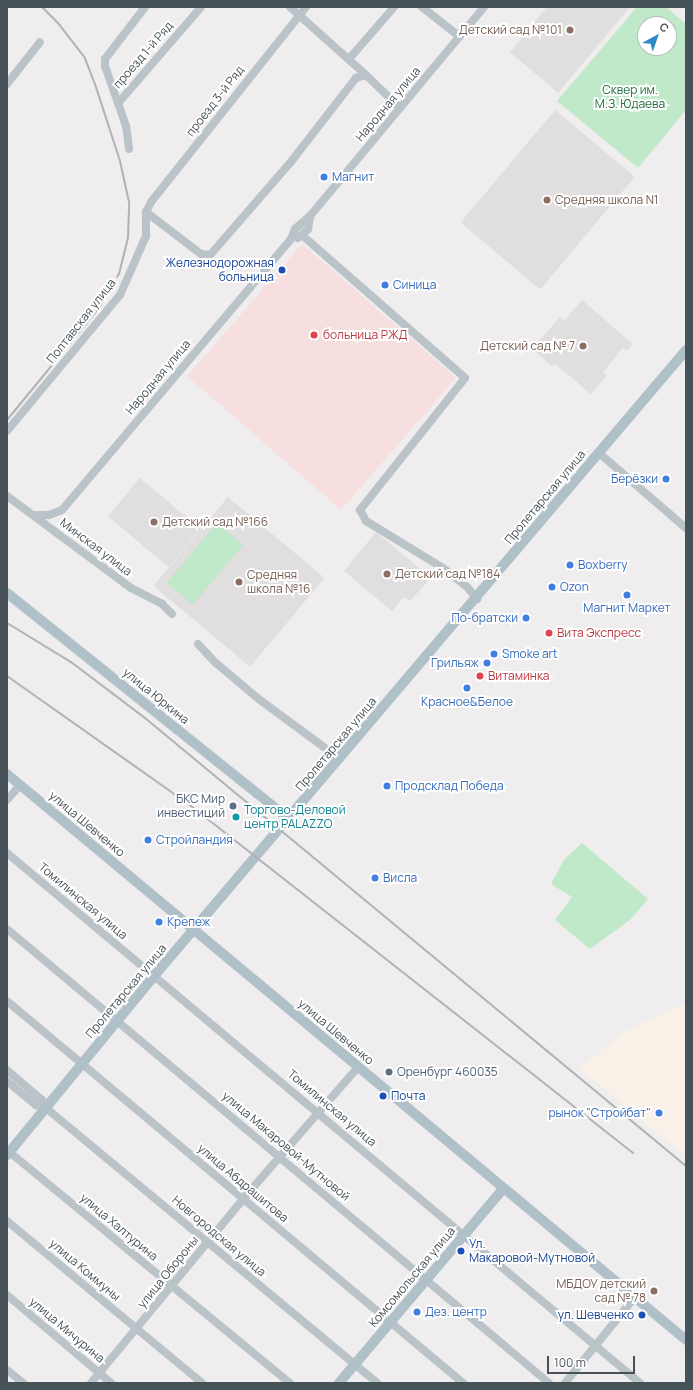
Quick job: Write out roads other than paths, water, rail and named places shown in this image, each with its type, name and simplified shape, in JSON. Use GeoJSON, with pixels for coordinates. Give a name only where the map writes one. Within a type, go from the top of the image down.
{"type":"FeatureCollection","features":[{"type":"Feature","properties":{"kind":"main road","name":"Пролетарская улица"},"geometry":{"type":"LineString","coordinates":[[8,1152],[154,976],[477,599],[686,350]]}},
{"type":"Feature","properties":{"kind":"main road","name":"улица Юркина"},"geometry":{"type":"LineString","coordinates":[[7,593],[289,819]]}},
{"type":"Feature","properties":{"kind":"main road","name":"улица Шевченко"},"geometry":{"type":"LineString","coordinates":[[7,774],[686,1340]]}},
{"type":"Feature","properties":{"kind":"main road","name":"Комсомольская улица"},"geometry":{"type":"LineString","coordinates":[[339,1383],[428,1280],[504,1188]]}},
{"type":"Feature","properties":{"kind":"street","name":"проезд 1-й Ряд"},"geometry":{"type":"LineString","coordinates":[[128,149],[126,126],[120,101],[105,66],[108,53],[145,7]]}},
{"type":"Feature","properties":{"kind":"street","name":"проезд 1-й Ряд"},"geometry":{"type":"LineString","coordinates":[[120,101],[201,7]]}},
{"type":"Feature","properties":{"kind":"street"},"geometry":{"type":"LineString","coordinates":[[290,7],[366,75],[400,108]]}},
{"type":"Feature","properties":{"kind":"street","name":"проезд 3-й Ряд"},"geometry":{"type":"LineString","coordinates":[[146,212],[155,197],[298,14],[306,7]]}},
{"type":"Feature","properties":{"kind":"street"},"geometry":{"type":"LineString","coordinates":[[348,59],[394,7]]}},
{"type":"Feature","properties":{"kind":"street","name":"Народная улица"},"geometry":{"type":"LineString","coordinates":[[35,515],[49,515],[62,510],[291,239],[295,229],[310,216],[484,7]]}},
{"type":"Feature","properties":{"kind":"street"},"geometry":{"type":"LineString","coordinates":[[425,8],[460,37]]}},
{"type":"Feature","properties":{"kind":"street"},"geometry":{"type":"LineString","coordinates":[[7,84],[40,42]]}},
{"type":"Feature","properties":{"kind":"street"},"geometry":{"type":"LineString","coordinates":[[146,212],[201,254],[210,255],[290,163],[356,78],[366,75]]}},
{"type":"Feature","properties":{"kind":"street","name":"Полтавская улица"},"geometry":{"type":"LineString","coordinates":[[7,431],[120,295],[146,236],[146,212]]}},
{"type":"Feature","properties":{"kind":"street","name":"Народная улица"},"geometry":{"type":"LineString","coordinates":[[303,236],[308,229],[310,216]]}},
{"type":"Feature","properties":{"kind":"street"},"geometry":{"type":"LineString","coordinates":[[291,239],[303,236],[465,378],[362,504],[360,510],[366,521],[443,568],[467,587],[477,599]]}},
{"type":"Feature","properties":{"kind":"street"},"geometry":{"type":"LineString","coordinates":[[599,453],[686,528]]}},
{"type":"Feature","properties":{"kind":"street","name":"Минская улица"},"geometry":{"type":"LineString","coordinates":[[7,496],[35,515],[131,588],[162,604],[172,614]]}},
{"type":"Feature","properties":{"kind":"street"},"geometry":{"type":"LineString","coordinates":[[198,644],[216,663],[260,700],[340,759]]}},
{"type":"Feature","properties":{"kind":"street"},"geometry":{"type":"LineString","coordinates":[[7,800],[20,785]]}},
{"type":"Feature","properties":{"kind":"street","name":"Томилинская улица"},"geometry":{"type":"LineString","coordinates":[[7,853],[640,1383]]}},
{"type":"Feature","properties":{"kind":"street","name":"улица Макаровой-Мутновой"},"geometry":{"type":"LineString","coordinates":[[7,929],[280,1156],[549,1383]]}},
{"type":"Feature","properties":{"kind":"street","name":"улица Абдрашитова"},"geometry":{"type":"LineString","coordinates":[[7,1001],[463,1383]]}},
{"type":"Feature","properties":{"kind":"street","name":"улица Обороны"},"geometry":{"type":"LineString","coordinates":[[91,1383],[243,1199],[358,1067]]}},
{"type":"Feature","properties":{"kind":"street","name":"Новгородская улица"},"geometry":{"type":"LineString","coordinates":[[7,1070],[42,1100],[46,1108]]}},
{"type":"Feature","properties":{"kind":"street","name":"Новгородская улица"},"geometry":{"type":"LineString","coordinates":[[7,1081],[36,1105],[46,1108],[377,1383]]}},
{"type":"Feature","properties":{"kind":"street","name":"улица Халтурина"},"geometry":{"type":"LineString","coordinates":[[8,1152],[290,1383]]}},
{"type":"Feature","properties":{"kind":"street","name":"улица Коммуны"},"geometry":{"type":"LineString","coordinates":[[7,1221],[202,1383]]}},
{"type":"Feature","properties":{"kind":"street","name":"улица Мичурина"},"geometry":{"type":"LineString","coordinates":[[7,1295],[111,1383]]}},
{"type":"Feature","properties":{"kind":"street"},"geometry":{"type":"LineString","coordinates":[[565,1383],[635,1298]]}},
{"type":"Feature","properties":{"kind":"street"},"geometry":{"type":"LineString","coordinates":[[7,1370],[23,1383]]}},
{"type":"Feature","properties":{"kind":"railway"},"geometry":{"type":"LineString","coordinates":[[7,420],[99,308],[119,274],[128,238],[129,202],[120,161],[96,87],[85,58],[58,23],[42,7]]}},
{"type":"Feature","properties":{"kind":"railway"},"geometry":{"type":"LineString","coordinates":[[7,623],[71,662],[145,718],[686,1166]]}},
{"type":"Feature","properties":{"kind":"railway"},"geometry":{"type":"LineString","coordinates":[[7,676],[191,806],[633,1153]]}},
{"type":"Feature","properties":{"kind":"place","name":"Детский сад №101"},"geometry":{"type":"Point","coordinates":[570,30]}},
{"type":"Feature","properties":{"kind":"place","name":"Магнит"},"geometry":{"type":"Point","coordinates":[324,177]}},
{"type":"Feature","properties":{"kind":"place","name":"Средняя школа N1"},"geometry":{"type":"Point","coordinates":[547,200]}},
{"type":"Feature","properties":{"kind":"place","name":"Железнодорожная больница"},"geometry":{"type":"Point","coordinates":[282,270]}},
{"type":"Feature","properties":{"kind":"place","name":"Синица"},"geometry":{"type":"Point","coordinates":[385,285]}},
{"type":"Feature","properties":{"kind":"place","name":"больница РЖД"},"geometry":{"type":"Point","coordinates":[314,335]}},
{"type":"Feature","properties":{"kind":"place","name":"Детский сад № 7"},"geometry":{"type":"Point","coordinates":[583,346]}},
{"type":"Feature","properties":{"kind":"place","name":"Берёзки"},"geometry":{"type":"Point","coordinates":[666,479]}},
{"type":"Feature","properties":{"kind":"place","name":"Детский сад №166"},"geometry":{"type":"Point","coordinates":[154,522]}},
{"type":"Feature","properties":{"kind":"place","name":"Boxberry"},"geometry":{"type":"Point","coordinates":[570,565]}},
{"type":"Feature","properties":{"kind":"place","name":"Детский сад №184"},"geometry":{"type":"Point","coordinates":[387,574]}},
{"type":"Feature","properties":{"kind":"place","name":"Средняя школа №16"},"geometry":{"type":"Point","coordinates":[239,582]}},
{"type":"Feature","properties":{"kind":"place","name":"Ozon"},"geometry":{"type":"Point","coordinates":[552,587]}},
{"type":"Feature","properties":{"kind":"place","name":"Магнит Маркет"},"geometry":{"type":"Point","coordinates":[627,595]}},
{"type":"Feature","properties":{"kind":"place","name":"По-братски"},"geometry":{"type":"Point","coordinates":[526,618]}},
{"type":"Feature","properties":{"kind":"place","name":"Вита Экспресс"},"geometry":{"type":"Point","coordinates":[549,633]}},
{"type":"Feature","properties":{"kind":"place","name":"Smoke art"},"geometry":{"type":"Point","coordinates":[494,654]}},
{"type":"Feature","properties":{"kind":"place","name":"Грильяж"},"geometry":{"type":"Point","coordinates":[487,663]}},
{"type":"Feature","properties":{"kind":"place","name":"Витаминка"},"geometry":{"type":"Point","coordinates":[480,676]}},
{"type":"Feature","properties":{"kind":"place","name":"Красное&Белое"},"geometry":{"type":"Point","coordinates":[467,688]}},
{"type":"Feature","properties":{"kind":"place","name":"Продсклад Победа"},"geometry":{"type":"Point","coordinates":[387,786]}},
{"type":"Feature","properties":{"kind":"place","name":"БКС Мир инвестиций"},"geometry":{"type":"Point","coordinates":[233,806]}},
{"type":"Feature","properties":{"kind":"place","name":"Торгово-Деловой центр PALAZZO"},"geometry":{"type":"Point","coordinates":[236,817]}},
{"type":"Feature","properties":{"kind":"place","name":"Стройландия"},"geometry":{"type":"Point","coordinates":[148,840]}},
{"type":"Feature","properties":{"kind":"place","name":"Висла"},"geometry":{"type":"Point","coordinates":[375,878]}},
{"type":"Feature","properties":{"kind":"place","name":"Крепеж"},"geometry":{"type":"Point","coordinates":[159,922]}},
{"type":"Feature","properties":{"kind":"place","name":"Оренбург 460035"},"geometry":{"type":"Point","coordinates":[389,1072]}},
{"type":"Feature","properties":{"kind":"place","name":"Почта"},"geometry":{"type":"Point","coordinates":[383,1096]}},
{"type":"Feature","properties":{"kind":"place","name":"рынок \"Стройбат\""},"geometry":{"type":"Point","coordinates":[659,1113]}},
{"type":"Feature","properties":{"kind":"place","name":"Ул. Макаровой-Мутновой"},"geometry":{"type":"Point","coordinates":[461,1251]}},
{"type":"Feature","properties":{"kind":"place","name":"МБДОУ детский сад № 78"},"geometry":{"type":"Point","coordinates":[654,1291]}},
{"type":"Feature","properties":{"kind":"place","name":"Дез. центр"},"geometry":{"type":"Point","coordinates":[417,1312]}},
{"type":"Feature","properties":{"kind":"place","name":"ул. Шевченко"},"geometry":{"type":"Point","coordinates":[642,1315]}},
{"type":"Feature","properties":{"kind":"park label","name":"Сквер им. М.З. Юдаева"},"geometry":{"type":"Point","coordinates":[630,97]}}]}
